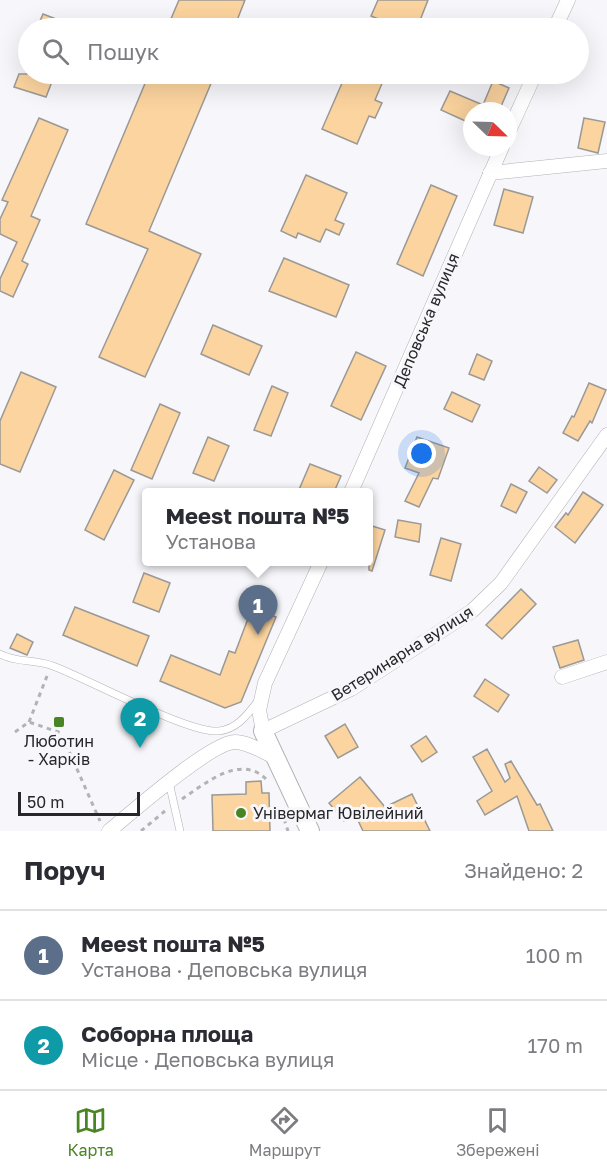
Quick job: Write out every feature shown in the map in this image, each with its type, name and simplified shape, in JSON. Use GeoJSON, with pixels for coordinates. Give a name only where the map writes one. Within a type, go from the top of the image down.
{"type":"FeatureCollection","features":[{"type":"Feature","properties":{"kind":"street"},"geometry":{"type":"LineString","coordinates":[[560,18],[568,0]]}},
{"type":"Feature","properties":{"kind":"street"},"geometry":{"type":"LineString","coordinates":[[517,113],[530,84]]}},
{"type":"Feature","properties":{"kind":"street","name":"Деповська вулиця"},"geometry":{"type":"LineString","coordinates":[[353,488],[498,156]]}},
{"type":"Feature","properties":{"kind":"street"},"geometry":{"type":"LineString","coordinates":[[490,173],[607,161]]}},
{"type":"Feature","properties":{"kind":"street","name":"Ветеринарна вулиця"},"geometry":{"type":"LineString","coordinates":[[263,731],[351,689],[472,611],[501,583],[607,435]]}},
{"type":"Feature","properties":{"kind":"street"},"geometry":{"type":"LineString","coordinates":[[309,831],[263,731],[260,699],[285,635],[319,566]]}},
{"type":"Feature","properties":{"kind":"street"},"geometry":{"type":"LineString","coordinates":[[562,677],[607,662]]}},
{"type":"Feature","properties":{"kind":"street"},"geometry":{"type":"LineString","coordinates":[[107,831],[169,782],[227,744],[244,744],[275,757]]}},
{"type":"Feature","properties":{"kind":"lane"},"geometry":{"type":"LineString","coordinates":[[0,654],[11,660],[51,665],[184,722],[216,731],[230,729],[241,721],[260,699]]}},
{"type":"Feature","properties":{"kind":"lane"},"geometry":{"type":"LineString","coordinates":[[169,782],[180,831]]}},
{"type":"Feature","properties":{"kind":"path"},"geometry":{"type":"LineString","coordinates":[[15,732],[29,722],[51,665]]}},
{"type":"Feature","properties":{"kind":"path"},"geometry":{"type":"LineString","coordinates":[[29,722],[61,733],[107,831]]}},
{"type":"Feature","properties":{"kind":"path"},"geometry":{"type":"LineString","coordinates":[[141,831],[174,804],[231,770],[255,772],[269,784]]}},
{"type":"Feature","properties":{"kind":"path"},"geometry":{"type":"LineString","coordinates":[[281,811],[288,831]]}},
{"type":"Feature","properties":{"kind":"building"},"geometry":{"type":"Polygon","coordinates":[[[179,0],[245,0],[238,18],[171,18],[179,0]]]}},
{"type":"Feature","properties":{"kind":"building"},"geometry":{"type":"Polygon","coordinates":[[[378,0],[428,0],[421,18],[371,16],[378,0]]]}},
{"type":"Feature","properties":{"kind":"building"},"geometry":{"type":"Polygon","coordinates":[[[43,14],[53,18],[41,18],[43,14]]]}},
{"type":"Feature","properties":{"kind":"building"},"geometry":{"type":"Polygon","coordinates":[[[18,77],[18,84],[51,84],[46,97],[14,87],[18,77]]]}},
{"type":"Feature","properties":{"kind":"building"},"geometry":{"type":"Polygon","coordinates":[[[145,84],[211,84],[149,231],[201,254],[145,377],[99,357],[148,249],[86,224],[145,84]]]}},
{"type":"Feature","properties":{"kind":"building"},"geometry":{"type":"Polygon","coordinates":[[[342,84],[382,84],[375,100],[382,103],[375,118],[369,116],[357,144],[322,129],[342,84]]]}},
{"type":"Feature","properties":{"kind":"building"},"geometry":{"type":"Polygon","coordinates":[[[492,84],[500,84],[509,88],[503,102],[484,102],[492,84]]]}},
{"type":"Feature","properties":{"kind":"building"},"geometry":{"type":"Polygon","coordinates":[[[450,91],[476,102],[463,102],[463,120],[441,110],[450,91]]]}},
{"type":"Feature","properties":{"kind":"building"},"geometry":{"type":"Polygon","coordinates":[[[39,118],[68,130],[31,216],[40,220],[22,261],[28,264],[13,297],[0,291],[0,279],[17,242],[0,234],[0,219],[8,202],[2,200],[39,118]]]}},
{"type":"Feature","properties":{"kind":"building"},"geometry":{"type":"Polygon","coordinates":[[[584,118],[605,122],[598,153],[578,148],[584,118]]]}},
{"type":"Feature","properties":{"kind":"building"},"geometry":{"type":"Polygon","coordinates":[[[306,175],[347,193],[335,220],[344,224],[339,235],[326,229],[320,242],[298,233],[296,238],[281,231],[306,175]]]}},
{"type":"Feature","properties":{"kind":"building"},"geometry":{"type":"Polygon","coordinates":[[[431,185],[457,196],[423,276],[397,264],[431,185]]]}},
{"type":"Feature","properties":{"kind":"building"},"geometry":{"type":"Polygon","coordinates":[[[504,189],[533,197],[523,233],[494,225],[504,189]]]}},
{"type":"Feature","properties":{"kind":"building"},"geometry":{"type":"Polygon","coordinates":[[[284,258],[349,285],[336,317],[269,291],[284,258]]]}},
{"type":"Feature","properties":{"kind":"building"},"geometry":{"type":"Polygon","coordinates":[[[213,325],[262,346],[249,375],[201,354],[213,325]]]}},
{"type":"Feature","properties":{"kind":"building"},"geometry":{"type":"Polygon","coordinates":[[[356,352],[386,366],[361,420],[331,406],[356,352]]]}},
{"type":"Feature","properties":{"kind":"building"},"geometry":{"type":"Polygon","coordinates":[[[477,354],[492,361],[484,380],[469,374],[477,354]]]}},
{"type":"Feature","properties":{"kind":"building"},"geometry":{"type":"Polygon","coordinates":[[[21,372],[56,387],[20,472],[0,464],[0,421],[21,372]]]}},
{"type":"Feature","properties":{"kind":"building"},"geometry":{"type":"Polygon","coordinates":[[[589,383],[606,390],[592,423],[590,421],[578,441],[563,433],[572,416],[574,417],[589,383]]]}},
{"type":"Feature","properties":{"kind":"building"},"geometry":{"type":"Polygon","coordinates":[[[272,386],[288,393],[271,436],[254,430],[272,386]]]}},
{"type":"Feature","properties":{"kind":"building"},"geometry":{"type":"Polygon","coordinates":[[[452,392],[480,405],[472,422],[444,409],[452,392]]]}},
{"type":"Feature","properties":{"kind":"building"},"geometry":{"type":"Polygon","coordinates":[[[160,404],[180,413],[152,479],[131,470],[160,404]]]}},
{"type":"Feature","properties":{"kind":"building"},"geometry":{"type":"Polygon","coordinates":[[[208,437],[229,446],[214,481],[193,473],[208,437]]]}},
{"type":"Feature","properties":{"kind":"building"},"geometry":{"type":"Polygon","coordinates":[[[417,437],[449,448],[438,479],[433,478],[419,507],[405,501],[419,473],[405,468],[417,437]]]}},
{"type":"Feature","properties":{"kind":"building"},"geometry":{"type":"Polygon","coordinates":[[[310,464],[341,476],[336,488],[300,488],[310,464]]]}},
{"type":"Feature","properties":{"kind":"building"},"geometry":{"type":"Polygon","coordinates":[[[539,467],[557,480],[547,493],[529,481],[539,467]]]}},
{"type":"Feature","properties":{"kind":"building"},"geometry":{"type":"Polygon","coordinates":[[[114,470],[134,480],[104,540],[85,530],[114,470]]]}},
{"type":"Feature","properties":{"kind":"building"},"geometry":{"type":"Polygon","coordinates":[[[511,484],[527,492],[516,513],[501,506],[511,484]]]}},
{"type":"Feature","properties":{"kind":"building"},"geometry":{"type":"Polygon","coordinates":[[[583,492],[603,505],[575,543],[555,527],[566,513],[568,515],[583,492]]]}},
{"type":"Feature","properties":{"kind":"building"},"geometry":{"type":"Polygon","coordinates":[[[398,520],[421,524],[419,542],[395,537],[398,520]]]}},
{"type":"Feature","properties":{"kind":"building"},"geometry":{"type":"Polygon","coordinates":[[[373,526],[385,530],[372,571],[369,570],[369,566],[373,566],[373,526]]]}},
{"type":"Feature","properties":{"kind":"building"},"geometry":{"type":"Polygon","coordinates":[[[441,538],[461,544],[451,581],[430,575],[441,538]]]}},
{"type":"Feature","properties":{"kind":"building"},"geometry":{"type":"Polygon","coordinates":[[[144,573],[170,583],[159,612],[133,602],[144,573]]]}},
{"type":"Feature","properties":{"kind":"building"},"geometry":{"type":"Polygon","coordinates":[[[521,589],[536,604],[502,639],[486,625],[521,589]]]}},
{"type":"Feature","properties":{"kind":"building"},"geometry":{"type":"Polygon","coordinates":[[[75,607],[149,636],[137,666],[63,635],[75,607]]]}},
{"type":"Feature","properties":{"kind":"building"},"geometry":{"type":"Polygon","coordinates":[[[252,608],[276,617],[241,702],[225,708],[160,681],[171,655],[220,675],[229,651],[235,653],[252,608]]]}},
{"type":"Feature","properties":{"kind":"building"},"geometry":{"type":"Polygon","coordinates":[[[17,634],[33,642],[27,655],[10,648],[17,634]]]}},
{"type":"Feature","properties":{"kind":"building"},"geometry":{"type":"Polygon","coordinates":[[[578,640],[584,660],[560,668],[553,647],[578,640]]]}},
{"type":"Feature","properties":{"kind":"building"},"geometry":{"type":"Polygon","coordinates":[[[485,679],[509,695],[498,712],[474,696],[485,679]]]}},
{"type":"Feature","properties":{"kind":"building"},"geometry":{"type":"Polygon","coordinates":[[[345,724],[358,747],[338,758],[325,736],[345,724]]]}},
{"type":"Feature","properties":{"kind":"building"},"geometry":{"type":"Polygon","coordinates":[[[426,736],[437,752],[422,762],[411,746],[426,736]]]}},
{"type":"Feature","properties":{"kind":"building"},"geometry":{"type":"Polygon","coordinates":[[[487,749],[505,782],[510,778],[505,764],[511,761],[537,805],[540,804],[553,831],[529,831],[517,796],[485,815],[477,801],[492,791],[473,757],[487,749]]]}},
{"type":"Feature","properties":{"kind":"building"},"geometry":{"type":"Polygon","coordinates":[[[360,777],[385,807],[412,794],[430,831],[363,831],[354,812],[344,821],[329,803],[360,777]]]}},
{"type":"Feature","properties":{"kind":"building","name":"Універмаг Ювілейний"},"geometry":{"type":"Polygon","coordinates":[[[261,781],[262,793],[269,793],[270,831],[213,831],[212,795],[246,794],[246,782],[261,781]]]}},
{"type":"Feature","properties":{"kind":"place","name":"Meest пошта №5"},"geometry":{"type":"Point","coordinates":[258,635]}},
{"type":"Feature","properties":{"kind":"place","name":"Люботин - Харків"},"geometry":{"type":"Point","coordinates":[59,722]}},
{"type":"Feature","properties":{"kind":"place","name":"Соборна площа"},"geometry":{"type":"Point","coordinates":[140,748]}},
{"type":"Feature","properties":{"kind":"place","name":"Універмаг Ювілейний"},"geometry":{"type":"Point","coordinates":[241,813]}}]}
